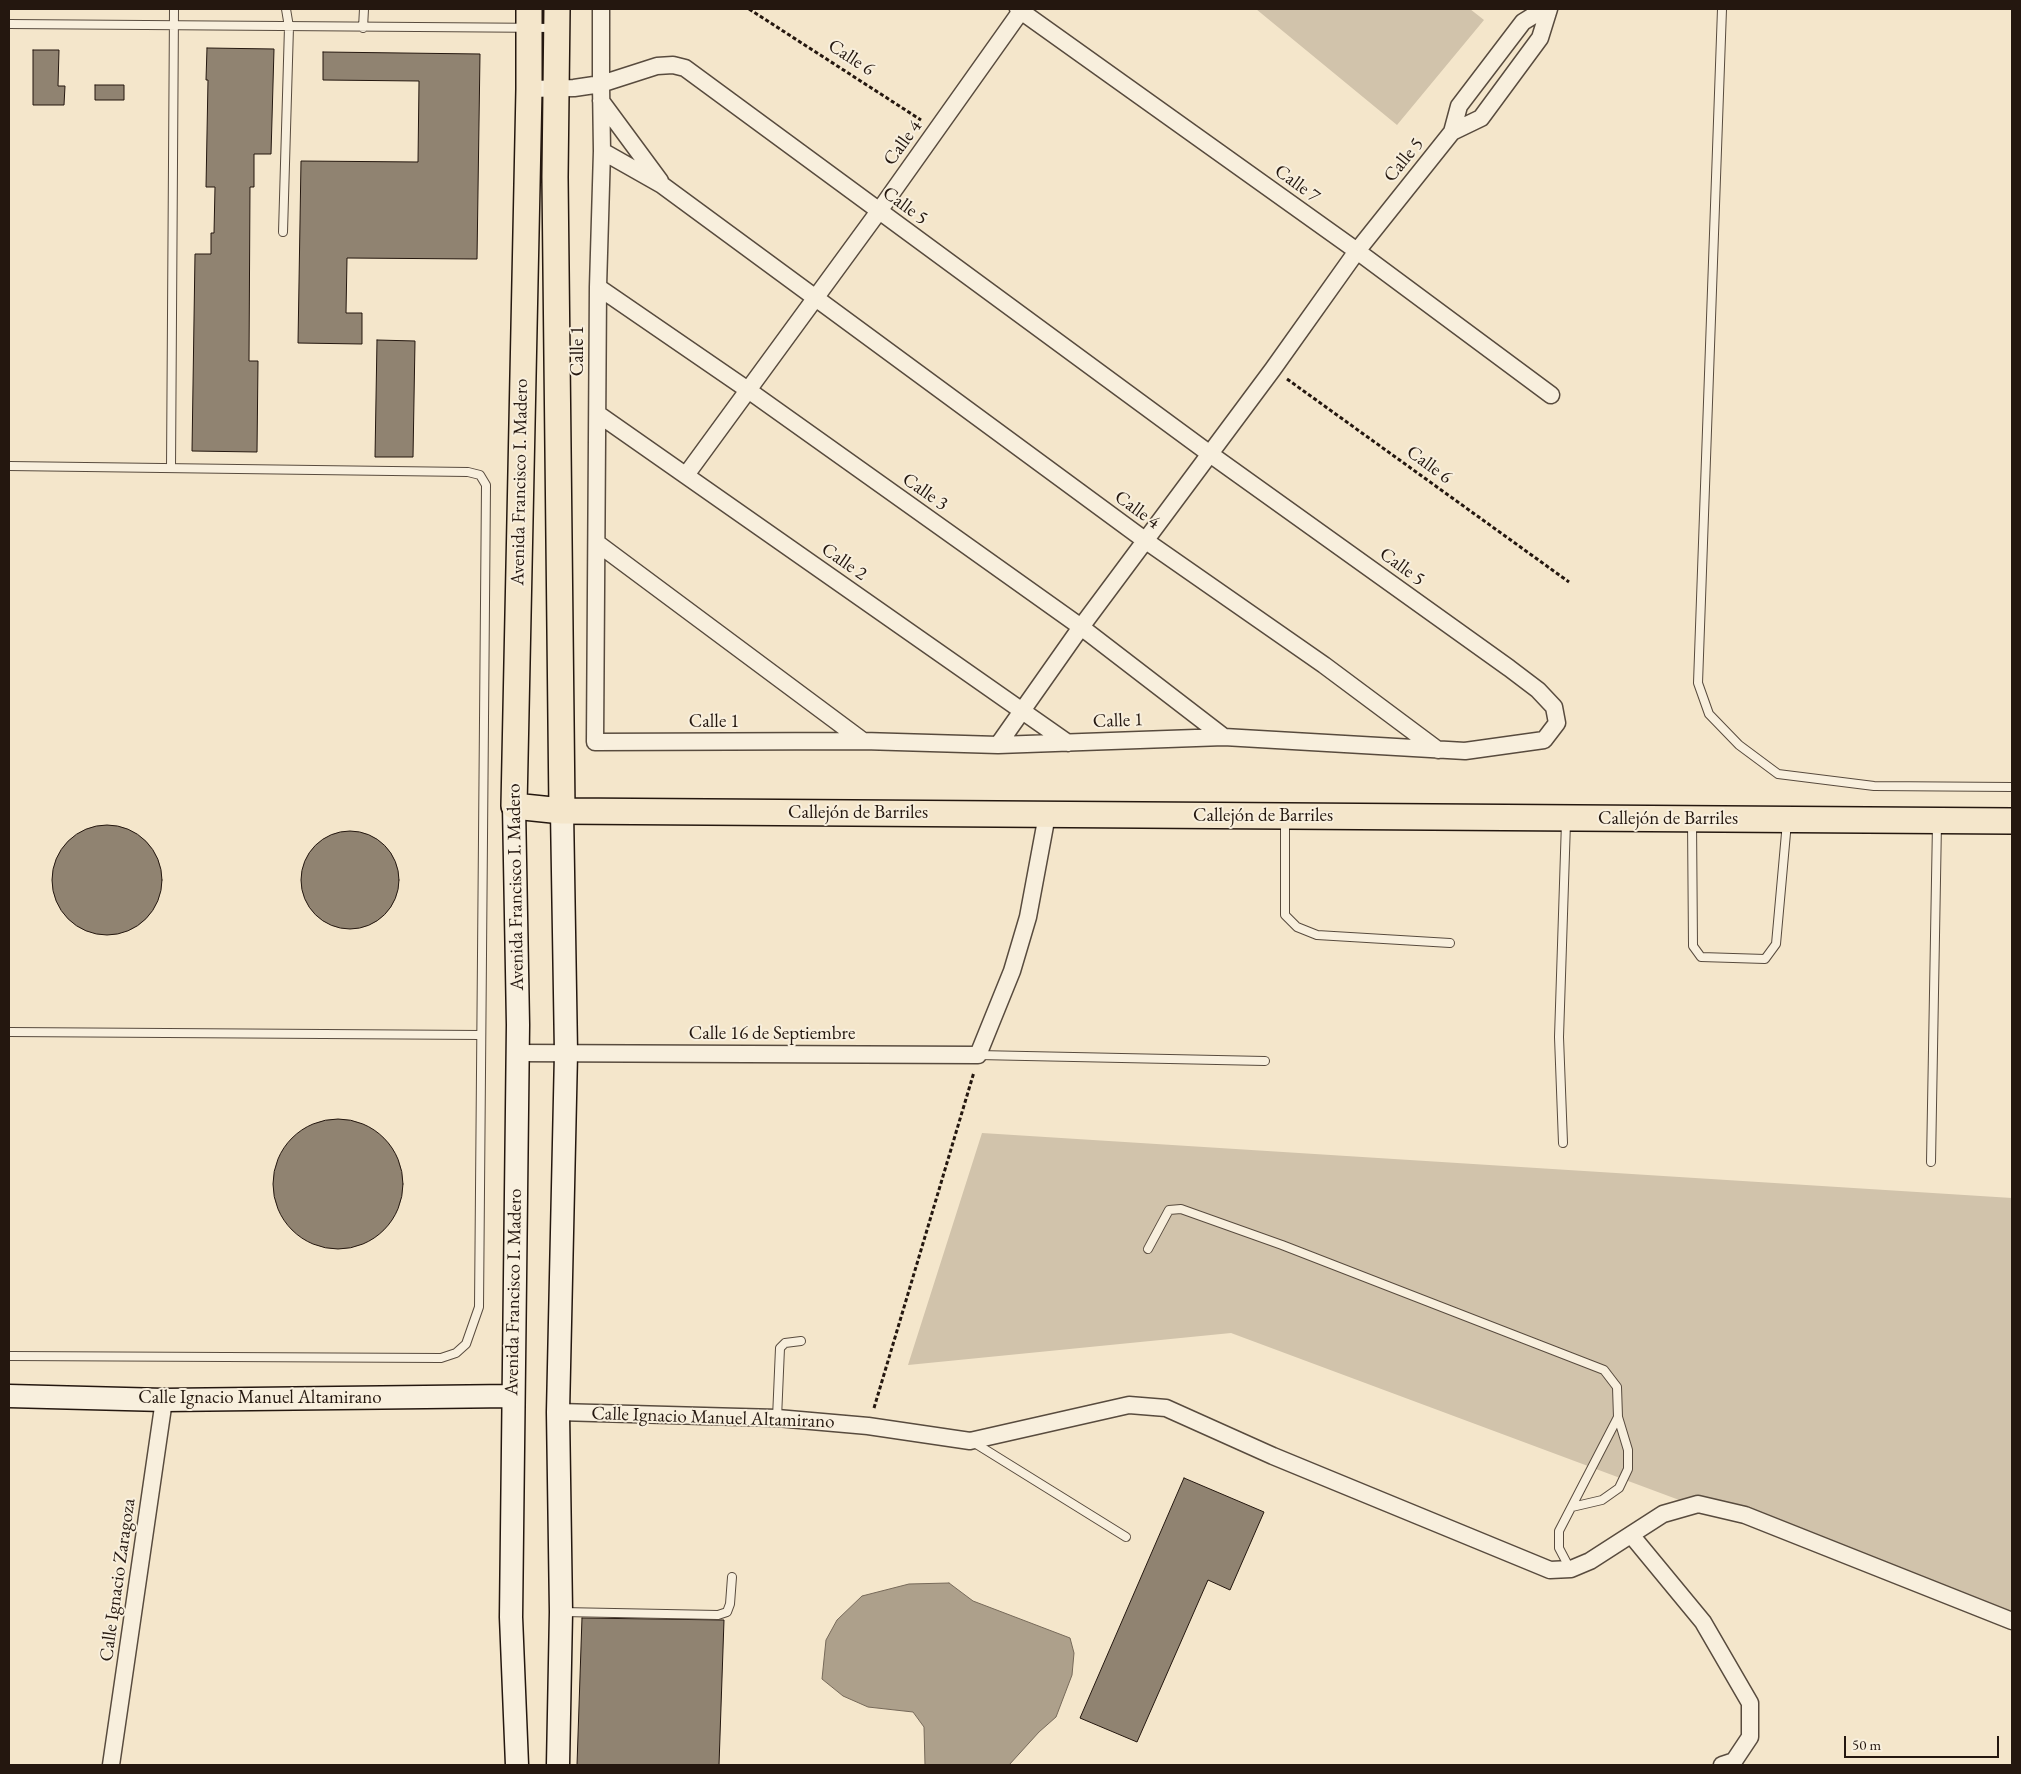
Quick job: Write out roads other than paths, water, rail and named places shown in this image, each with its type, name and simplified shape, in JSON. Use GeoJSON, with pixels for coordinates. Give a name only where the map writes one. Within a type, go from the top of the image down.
{"type":"FeatureCollection","features":[{"type":"Feature","properties":{"kind":"main road","name":"Avenida Francisco I. Madero"},"geometry":{"type":"LineString","coordinates":[[517,1765],[511,1617],[516,1053],[514,806],[529,18]]}},
{"type":"Feature","properties":{"kind":"main road","name":"Avenida Francisco I. Madero"},"geometry":{"type":"LineString","coordinates":[[556,18],[555,177],[566,1053],[558,1412],[561,1612],[558,1765]]}},
{"type":"Feature","properties":{"kind":"main road","name":"Callejón de Barriles"},"geometry":{"type":"LineString","coordinates":[[514,806],[562,811],[2012,821]]}},
{"type":"Feature","properties":{"kind":"main road","name":"Calle Ignacio Manuel Altamirano"},"geometry":{"type":"LineString","coordinates":[[9,1396],[164,1400],[512,1396]]}},
{"type":"Feature","properties":{"kind":"street","name":"Calle 1"},"geometry":{"type":"LineString","coordinates":[[601,9],[602,151],[598,287],[595,742],[863,741],[998,746],[1224,737],[1465,751],[1544,740],[1557,723]]}},
{"type":"Feature","properties":{"kind":"street","name":"Calle 5"},"geometry":{"type":"LineString","coordinates":[[998,746],[1081,628],[1273,369],[1357,252],[1452,132],[1459,106],[1523,22],[1544,9]]}},
{"type":"Feature","properties":{"kind":"street","name":"Calle 5"},"geometry":{"type":"LineString","coordinates":[[1452,132],[1481,118],[1540,38],[1549,9]]}},
{"type":"Feature","properties":{"kind":"street","name":"Calle 4"},"geometry":{"type":"LineString","coordinates":[[686,475],[879,211],[1020,10]]}},
{"type":"Feature","properties":{"kind":"street","name":"Calle 7"},"geometry":{"type":"LineString","coordinates":[[1020,10],[1357,252],[1551,395]]}},
{"type":"Feature","properties":{"kind":"street","name":"Calle 5"},"geometry":{"type":"LineString","coordinates":[[529,89],[555,89],[601,84],[657,66],[673,65],[684,68],[1210,454],[1509,668],[1538,690],[1554,707],[1557,723]]}},
{"type":"Feature","properties":{"kind":"street","name":"Calle 4"},"geometry":{"type":"LineString","coordinates":[[602,101],[662,185]]}},
{"type":"Feature","properties":{"kind":"street","name":"Calle 4"},"geometry":{"type":"LineString","coordinates":[[602,151],[662,185],[1146,541],[1324,664],[1438,750]]}},
{"type":"Feature","properties":{"kind":"street","name":"Calle 3"},"geometry":{"type":"LineString","coordinates":[[598,287],[748,390],[1081,628],[1224,737]]}},
{"type":"Feature","properties":{"kind":"street","name":"Calle 2"},"geometry":{"type":"LineString","coordinates":[[598,414],[1068,743]]}},
{"type":"Feature","properties":{"kind":"street"},"geometry":{"type":"LineString","coordinates":[[597,543],[863,741]]}},
{"type":"Feature","properties":{"kind":"street"},"geometry":{"type":"LineString","coordinates":[[978,1056],[1012,971],[1028,917],[1047,815]]}},
{"type":"Feature","properties":{"kind":"street","name":"Calle 16 de Septiembre"},"geometry":{"type":"LineString","coordinates":[[516,1053],[978,1056]]}},
{"type":"Feature","properties":{"kind":"street","name":"Calle Ignacio Zaragoza"},"geometry":{"type":"LineString","coordinates":[[111,1765],[164,1400]]}},
{"type":"Feature","properties":{"kind":"street"},"geometry":{"type":"LineString","coordinates":[[970,1441],[1129,1405],[1166,1408],[1273,1456],[1550,1570],[1571,1569],[1590,1561],[1632,1536],[1663,1514],[1698,1504],[1745,1516],[2012,1621]]}},
{"type":"Feature","properties":{"kind":"street","name":"Calle Ignacio Manuel Altamirano"},"geometry":{"type":"LineString","coordinates":[[558,1412],[777,1418],[868,1426],[970,1441]]}},
{"type":"Feature","properties":{"kind":"street"},"geometry":{"type":"LineString","coordinates":[[1632,1536],[1703,1622],[1750,1703],[1750,1737],[1734,1761],[1722,1765]]}},
{"type":"Feature","properties":{"kind":"lane"},"geometry":{"type":"LineString","coordinates":[[171,468],[174,9]]}},
{"type":"Feature","properties":{"kind":"lane"},"geometry":{"type":"LineString","coordinates":[[283,232],[289,27],[286,9]]}},
{"type":"Feature","properties":{"kind":"lane"},"geometry":{"type":"LineString","coordinates":[[363,28],[364,9]]}},
{"type":"Feature","properties":{"kind":"lane"},"geometry":{"type":"LineString","coordinates":[[1722,9],[1698,683],[1709,714],[1739,745],[1778,774],[1874,786],[2012,787]]}},
{"type":"Feature","properties":{"kind":"lane"},"geometry":{"type":"LineString","coordinates":[[9,24],[363,28],[556,18]]}},
{"type":"Feature","properties":{"kind":"lane"},"geometry":{"type":"LineString","coordinates":[[9,466],[468,472],[480,475],[486,486],[479,1307],[466,1344],[456,1353],[442,1358],[9,1356]]}},
{"type":"Feature","properties":{"kind":"lane"},"geometry":{"type":"LineString","coordinates":[[1286,816],[1285,915],[1297,927],[1317,935],[1450,943]]}},
{"type":"Feature","properties":{"kind":"lane"},"geometry":{"type":"LineString","coordinates":[[1563,1143],[1559,1037],[1566,818]]}},
{"type":"Feature","properties":{"kind":"lane"},"geometry":{"type":"LineString","coordinates":[[1692,819],[1693,946],[1701,957],[1765,959],[1776,944],[1787,820]]}},
{"type":"Feature","properties":{"kind":"lane"},"geometry":{"type":"LineString","coordinates":[[1931,1162],[1937,821]]}},
{"type":"Feature","properties":{"kind":"lane"},"geometry":{"type":"LineString","coordinates":[[9,1032],[481,1035]]}},
{"type":"Feature","properties":{"kind":"lane"},"geometry":{"type":"LineString","coordinates":[[978,1056],[1265,1061]]}},
{"type":"Feature","properties":{"kind":"lane"},"geometry":{"type":"LineString","coordinates":[[1148,1249],[1169,1210],[1181,1209],[1291,1249],[1604,1370],[1617,1387],[1618,1417],[1628,1450],[1628,1469],[1619,1488],[1602,1500],[1572,1507]]}},
{"type":"Feature","properties":{"kind":"lane"},"geometry":{"type":"LineString","coordinates":[[777,1418],[780,1348],[785,1343],[801,1341]]}},
{"type":"Feature","properties":{"kind":"lane"},"geometry":{"type":"LineString","coordinates":[[1571,1569],[1559,1548],[1559,1531],[1618,1417]]}},
{"type":"Feature","properties":{"kind":"lane"},"geometry":{"type":"LineString","coordinates":[[970,1441],[1126,1537]]}},
{"type":"Feature","properties":{"kind":"lane"},"geometry":{"type":"LineString","coordinates":[[561,1612],[718,1615],[727,1612],[730,1604],[732,1577]]}}]}
